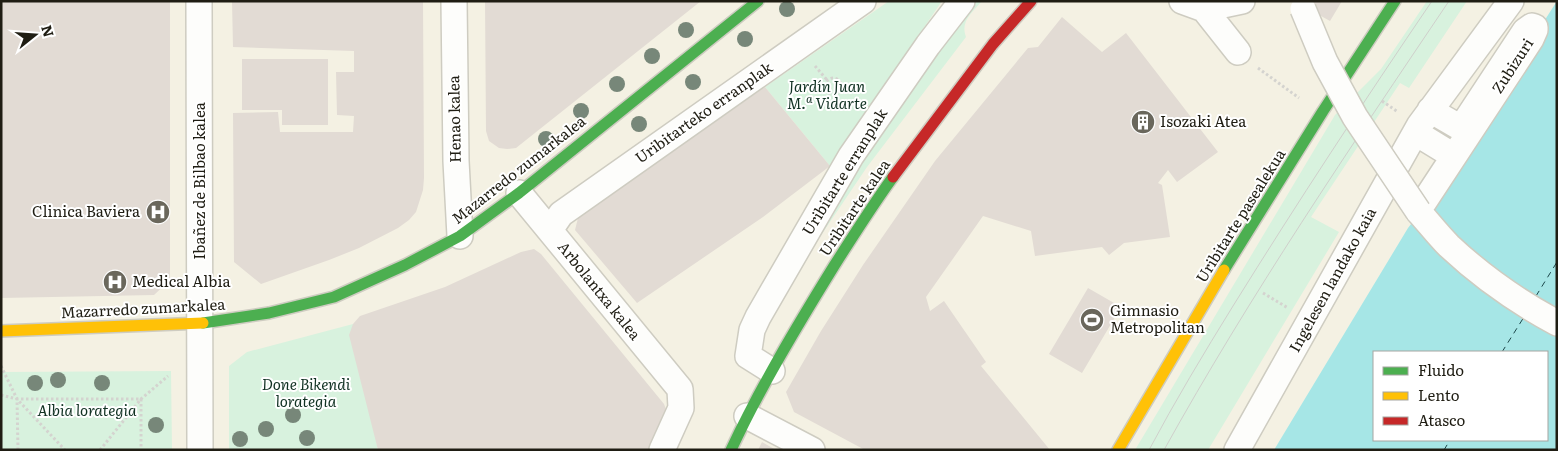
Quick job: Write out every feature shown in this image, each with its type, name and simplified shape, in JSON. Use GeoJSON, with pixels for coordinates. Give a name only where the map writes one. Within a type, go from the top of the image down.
{"type":"FeatureCollection","features":[{"type":"Feature","properties":{"kind":"street","name":"Ibañez de Bilbao kalea"},"geometry":{"type":"LineString","coordinates":[[199,1],[200,450]]}},
{"type":"Feature","properties":{"kind":"street","name":"Henao kalea"},"geometry":{"type":"LineString","coordinates":[[454,1],[456,162],[460,236]]}},
{"type":"Feature","properties":{"kind":"street","name":"Mazarredo zumarkalea"},"geometry":{"type":"LineString","coordinates":[[1,331],[201,323],[269,313],[334,297],[405,266],[460,236],[519,193],[758,1]]}},
{"type":"Feature","properties":{"kind":"street","name":"Uribitarteko erranplak"},"geometry":{"type":"LineString","coordinates":[[550,230],[561,214],[863,1]]}},
{"type":"Feature","properties":{"kind":"street","name":"Uribitarte erranplak"},"geometry":{"type":"LineString","coordinates":[[772,371],[748,356],[752,330],[758,317],[851,156],[928,45],[962,1]]}},
{"type":"Feature","properties":{"kind":"street","name":"Uribitarte kalea"},"geometry":{"type":"LineString","coordinates":[[731,450],[747,416],[801,319],[877,198],[993,44],[1031,1]]}},
{"type":"Feature","properties":{"kind":"street"},"geometry":{"type":"LineString","coordinates":[[1196,4],[1242,1]]}},
{"type":"Feature","properties":{"kind":"street","name":"Uribitarte pasealekua"},"geometry":{"type":"LineString","coordinates":[[1118,450],[1202,307],[1347,72],[1395,1]]}},
{"type":"Feature","properties":{"kind":"street","name":"Ingelesen landako kaia"},"geometry":{"type":"LineString","coordinates":[[1237,450],[1430,110],[1511,1]]}},
{"type":"Feature","properties":{"kind":"street"},"geometry":{"type":"LineString","coordinates":[[1196,4],[1238,52]]}},
{"type":"Feature","properties":{"kind":"street"},"geometry":{"type":"LineString","coordinates":[[1303,9],[1325,62],[1356,117],[1418,211],[1448,245],[1493,283],[1539,314],[1557,323]]}},
{"type":"Feature","properties":{"kind":"street","name":"Zubizuri"},"geometry":{"type":"LineString","coordinates":[[1418,211],[1531,39],[1535,27],[1532,26],[1525,31],[1461,128],[1430,110]]}},
{"type":"Feature","properties":{"kind":"street"},"geometry":{"type":"LineString","coordinates":[[1416,133],[1447,152]]}},
{"type":"Feature","properties":{"kind":"street","name":"Arbolantxa kalea"},"geometry":{"type":"LineString","coordinates":[[519,193],[680,389],[681,408],[662,450]]}},
{"type":"Feature","properties":{"kind":"street"},"geometry":{"type":"LineString","coordinates":[[747,416],[812,450]]}},
{"type":"Feature","properties":{"kind":"path"},"geometry":{"type":"LineString","coordinates":[[1238,52],[1287,90]]}},
{"type":"Feature","properties":{"kind":"path"},"geometry":{"type":"LineString","coordinates":[[832,77],[837,78],[841,82],[841,88],[839,92],[829,94],[824,84],[832,77]]}},
{"type":"Feature","properties":{"kind":"path"},"geometry":{"type":"LineString","coordinates":[[1,366],[17,399],[64,450]]}},
{"type":"Feature","properties":{"kind":"path"},"geometry":{"type":"LineString","coordinates":[[100,450],[141,398],[168,376]]}},
{"type":"Feature","properties":{"kind":"path"},"geometry":{"type":"LineString","coordinates":[[1,395],[17,399],[141,398]]}},
{"type":"Feature","properties":{"kind":"path"},"geometry":{"type":"LineString","coordinates":[[141,398],[142,450]]}},
{"type":"Feature","properties":{"kind":"path"},"geometry":{"type":"LineString","coordinates":[[17,399],[18,450]]}},
{"type":"Feature","properties":{"kind":"green space","name":"Jardín Juan M.ª Vidarte"},"geometry":{"type":"Polygon","coordinates":[[[889,1],[942,1],[830,166],[765,87],[889,1]]]}},
{"type":"Feature","properties":{"kind":"green space"},"geometry":{"type":"Polygon","coordinates":[[[975,1],[982,1],[966,22],[966,37],[867,167],[805,259],[846,183],[960,19],[975,1]]]}},
{"type":"Feature","properties":{"kind":"green space"},"geometry":{"type":"Polygon","coordinates":[[[1427,1],[1467,1],[1409,88],[1400,83],[1311,217],[1339,232],[1208,450],[1135,450],[1335,115],[1381,69],[1427,1]]]}},
{"type":"Feature","properties":{"kind":"green space","name":"Done Bikendi lorategia"},"geometry":{"type":"Polygon","coordinates":[[[353,324],[378,450],[229,450],[229,366],[247,352],[353,324]]]}},
{"type":"Feature","properties":{"kind":"green space","name":"Albia lorategia"},"geometry":{"type":"Polygon","coordinates":[[[171,371],[172,450],[1,450],[1,372],[171,371]]]}},
{"type":"Feature","properties":{"kind":"water"},"geometry":{"type":"Polygon","coordinates":[[[1557,1],[1557,450],[1274,450],[1408,228],[1428,202],[1557,1]]]}},
{"type":"Feature","properties":{"kind":"building"},"geometry":{"type":"Polygon","coordinates":[[[1,1],[170,1],[170,280],[154,295],[1,298],[1,1]]]}},
{"type":"Feature","properties":{"kind":"building"},"geometry":{"type":"Polygon","coordinates":[[[232,1],[423,1],[424,178],[423,190],[416,212],[398,228],[359,248],[261,284],[234,262],[233,113],[278,112],[280,132],[353,132],[354,116],[337,115],[336,72],[354,72],[354,51],[233,47],[232,1]]]}},
{"type":"Feature","properties":{"kind":"building"},"geometry":{"type":"Polygon","coordinates":[[[485,1],[701,1],[516,148],[507,149],[499,148],[489,141],[486,131],[485,1]]]}},
{"type":"Feature","properties":{"kind":"building"},"geometry":{"type":"Polygon","coordinates":[[[1294,1],[1342,1],[1330,21],[1294,1]]]}},
{"type":"Feature","properties":{"kind":"building"},"geometry":{"type":"Polygon","coordinates":[[[1062,17],[1102,52],[1126,33],[1218,152],[1177,182],[1168,170],[1158,183],[1162,185],[1170,237],[1124,243],[1109,255],[1102,247],[1035,256],[1031,231],[983,216],[926,297],[930,311],[944,301],[986,362],[981,366],[1050,450],[865,450],[794,412],[786,392],[821,331],[863,265],[935,161],[1028,48],[1038,47],[1062,17]]]}},
{"type":"Feature","properties":{"kind":"building"},"geometry":{"type":"Polygon","coordinates":[[[242,59],[328,59],[328,125],[282,125],[282,110],[242,110],[242,59]]]}},
{"type":"Feature","properties":{"kind":"building"},"geometry":{"type":"Polygon","coordinates":[[[765,87],[830,166],[763,217],[637,303],[575,230],[578,218],[765,87]]]}},
{"type":"Feature","properties":{"kind":"building"},"geometry":{"type":"Polygon","coordinates":[[[534,249],[541,254],[664,404],[668,415],[654,450],[378,450],[349,335],[353,324],[360,316],[445,287],[521,252],[534,249]]]}},
{"type":"Feature","properties":{"kind":"building"},"geometry":{"type":"Polygon","coordinates":[[[1088,288],[1121,307],[1082,373],[1049,354],[1088,288]]]}},
{"type":"Feature","properties":{"kind":"building"},"geometry":{"type":"Polygon","coordinates":[[[762,442],[776,450],[758,450],[762,442]]]}},
{"type":"Feature","properties":{"kind":"ferry route"},"geometry":{"type":"LineString","coordinates":[[1536,296],[1557,262]]}},
{"type":"Feature","properties":{"kind":"ferry route"},"geometry":{"type":"LineString","coordinates":[[1503,351],[1524,317]]}},
{"type":"Feature","properties":{"kind":"ferry route"},"geometry":{"type":"LineString","coordinates":[[1444,450],[1449,441]]}},
{"type":"Feature","properties":{"kind":"tram line"},"geometry":{"type":"LineString","coordinates":[[1149,450],[1190,377],[1257,267],[1432,1]]}},
{"type":"Feature","properties":{"kind":"tram line"},"geometry":{"type":"LineString","coordinates":[[1164,450],[1266,279],[1449,1]]}},
{"type":"Feature","properties":{"kind":"traffic: fast"},"geometry":{"type":"LineString","coordinates":[[203,323],[269,313],[334,297],[405,265],[460,236],[519,193],[758,1]]}},
{"type":"Feature","properties":{"kind":"traffic: fast"},"geometry":{"type":"LineString","coordinates":[[1224,270],[1323,111],[1395,1]]}},
{"type":"Feature","properties":{"kind":"traffic: fast"},"geometry":{"type":"LineString","coordinates":[[731,450],[767,379],[793,334],[848,244],[893,177]]}},
{"type":"Feature","properties":{"kind":"traffic: slow"},"geometry":{"type":"LineString","coordinates":[[1118,450],[1224,270]]}},
{"type":"Feature","properties":{"kind":"traffic: slow"},"geometry":{"type":"LineString","coordinates":[[1,331],[203,323]]}},
{"type":"Feature","properties":{"kind":"traffic: jam"},"geometry":{"type":"LineString","coordinates":[[893,177],[993,44],[1031,1]]}},
{"type":"Feature","properties":{"kind":"place","name":"Isozaki Atea"},"geometry":{"type":"Point","coordinates":[1143,122]}},
{"type":"Feature","properties":{"kind":"place","name":"Clinica Baviera"},"geometry":{"type":"Point","coordinates":[158,212]}},
{"type":"Feature","properties":{"kind":"place","name":"Medical Albia"},"geometry":{"type":"Point","coordinates":[115,282]}},
{"type":"Feature","properties":{"kind":"place","name":"Gimnasio Metropolitan"},"geometry":{"type":"Point","coordinates":[1092,320]}}]}
